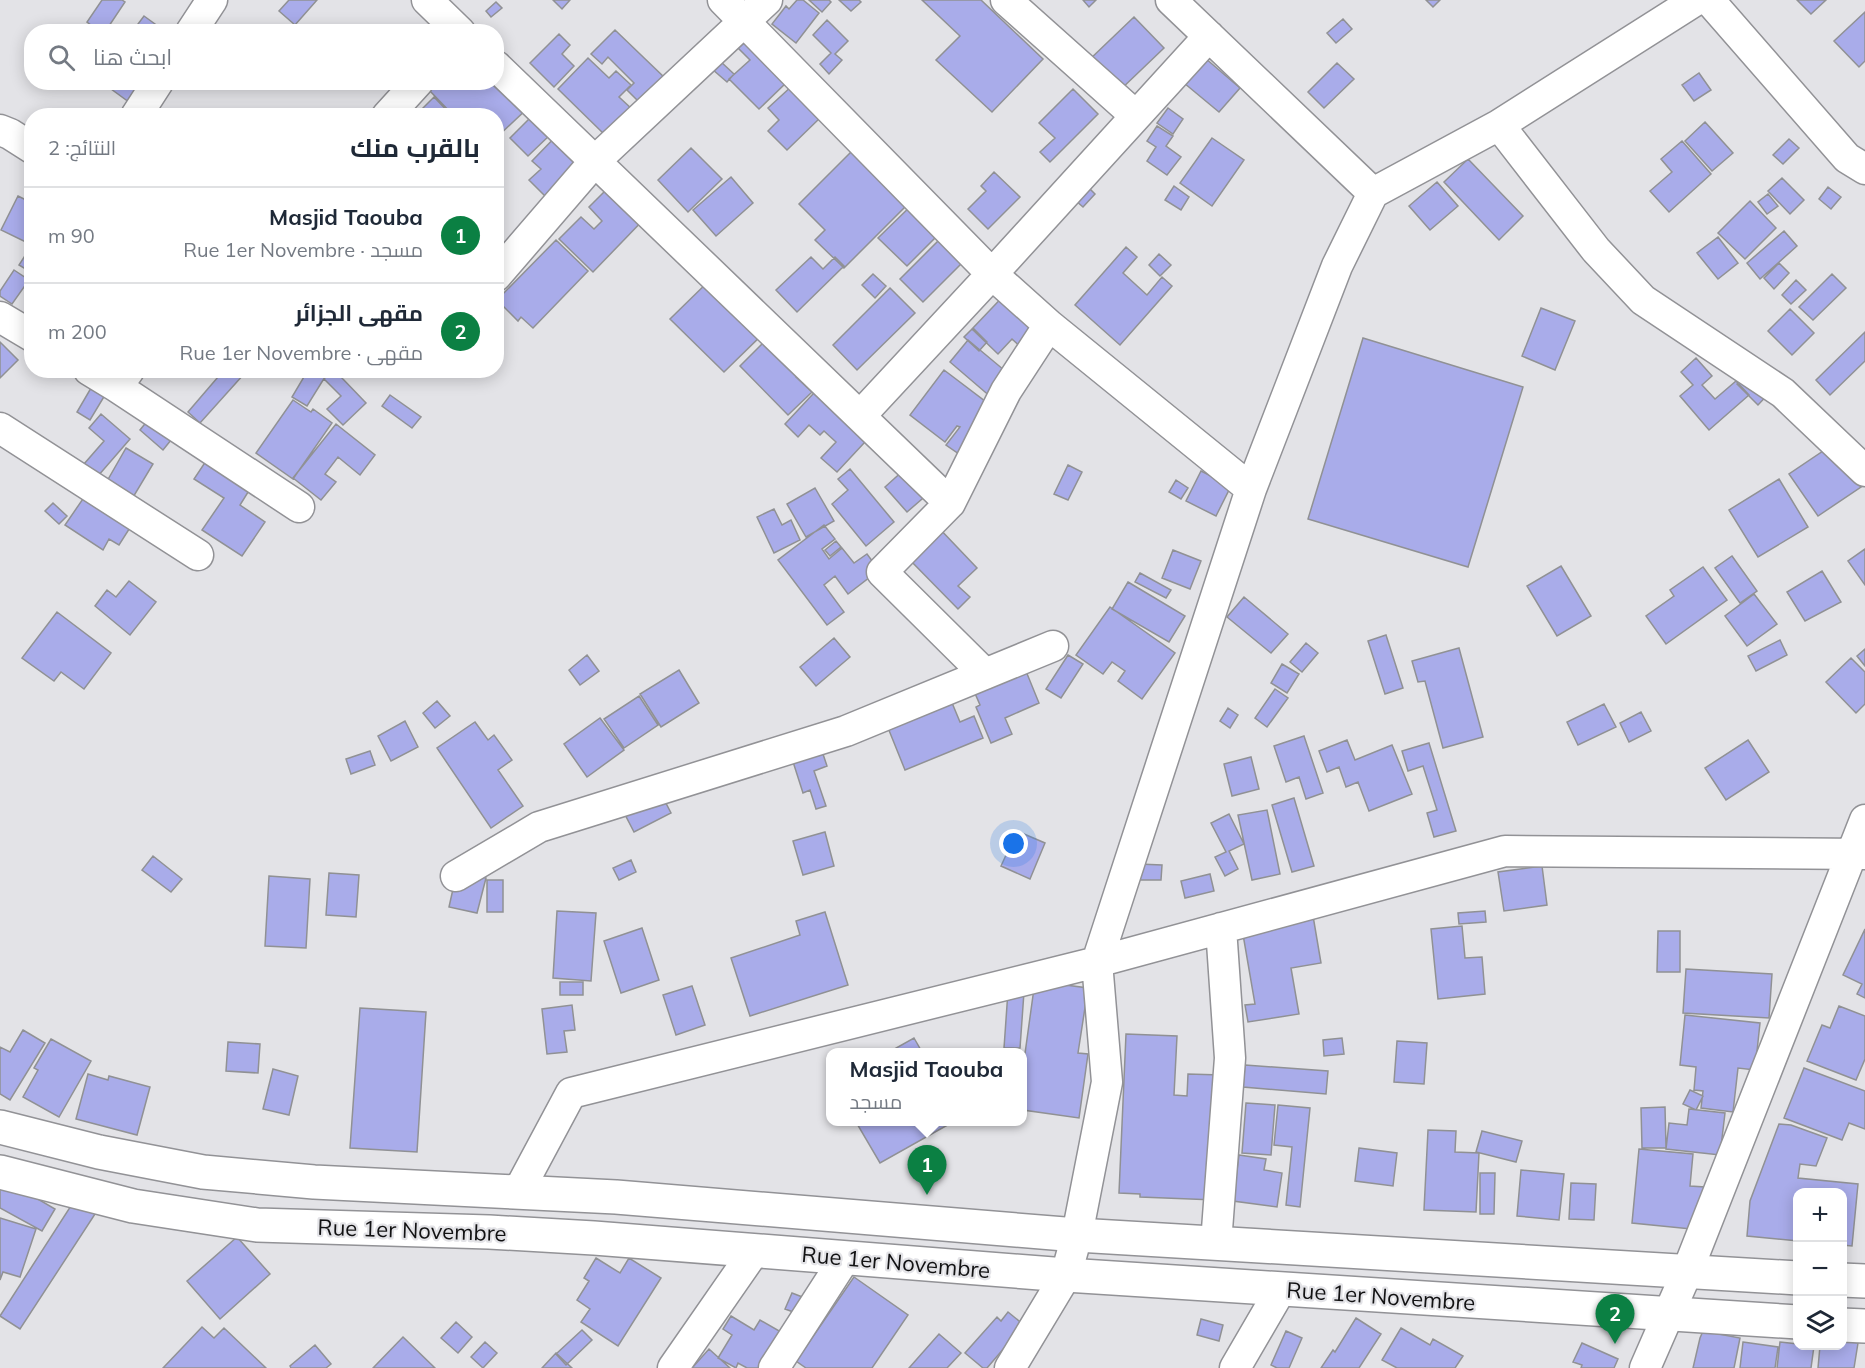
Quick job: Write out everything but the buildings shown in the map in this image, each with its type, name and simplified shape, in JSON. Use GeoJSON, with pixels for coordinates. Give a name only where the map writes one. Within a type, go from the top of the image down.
{"type":"FeatureCollection","features":[{"type":"Feature","properties":{"kind":"main road"},"geometry":{"type":"LineString","coordinates":[[0,1127],[99,1152],[203,1172],[314,1182],[628,1198],[1077,1235],[1793,1278]]}},
{"type":"Feature","properties":{"kind":"main road","name":"Rue 1er Novembre"},"geometry":{"type":"LineString","coordinates":[[0,1172],[133,1206],[257,1225],[489,1232],[755,1250],[1066,1275],[1793,1322]]}},
{"type":"Feature","properties":{"kind":"main road"},"geometry":{"type":"LineString","coordinates":[[1847,1280],[1865,1281]]}},
{"type":"Feature","properties":{"kind":"main road"},"geometry":{"type":"LineString","coordinates":[[1847,1325],[1865,1326]]}},
{"type":"Feature","properties":{"kind":"street"},"geometry":{"type":"LineString","coordinates":[[196,24],[212,0]]}},
{"type":"Feature","properties":{"kind":"street"},"geometry":{"type":"LineString","coordinates":[[427,0],[452,24]]}},
{"type":"Feature","properties":{"kind":"street"},"geometry":{"type":"LineString","coordinates":[[723,0],[992,274],[1049,325],[1251,489]]}},
{"type":"Feature","properties":{"kind":"street"},"geometry":{"type":"LineString","coordinates":[[504,267],[595,161],[767,0]]}},
{"type":"Feature","properties":{"kind":"street"},"geometry":{"type":"LineString","coordinates":[[1006,0],[1136,116]]}},
{"type":"Feature","properties":{"kind":"street"},"geometry":{"type":"LineString","coordinates":[[1171,0],[1373,193]]}},
{"type":"Feature","properties":{"kind":"street"},"geometry":{"type":"LineString","coordinates":[[1010,1368],[1066,1275],[1077,1235],[1107,1082],[1097,962],[1251,489],[1337,266],[1373,193],[1499,125],[1696,0]]}},
{"type":"Feature","properties":{"kind":"street"},"geometry":{"type":"LineString","coordinates":[[1709,0],[1847,158],[1865,169]]}},
{"type":"Feature","properties":{"kind":"street"},"geometry":{"type":"LineString","coordinates":[[860,416],[1209,36]]}},
{"type":"Feature","properties":{"kind":"street"},"geometry":{"type":"LineString","coordinates":[[504,74],[950,504]]}},
{"type":"Feature","properties":{"kind":"street"},"geometry":{"type":"LineString","coordinates":[[141,108],[153,90]]}},
{"type":"Feature","properties":{"kind":"street"},"geometry":{"type":"LineString","coordinates":[[394,108],[411,90]]}},
{"type":"Feature","properties":{"kind":"street"},"geometry":{"type":"LineString","coordinates":[[1499,125],[1596,250],[1643,300],[1783,393],[1865,471]]}},
{"type":"Feature","properties":{"kind":"street"},"geometry":{"type":"LineString","coordinates":[[0,130],[24,143]]}},
{"type":"Feature","properties":{"kind":"street"},"geometry":{"type":"LineString","coordinates":[[0,317],[24,331]]}},
{"type":"Feature","properties":{"kind":"street"},"geometry":{"type":"LineString","coordinates":[[985,674],[882,572],[950,504],[1006,391],[1049,325]]}},
{"type":"Feature","properties":{"kind":"street"},"geometry":{"type":"LineString","coordinates":[[123,379],[299,507]]}},
{"type":"Feature","properties":{"kind":"street"},"geometry":{"type":"LineString","coordinates":[[0,428],[198,555]]}},
{"type":"Feature","properties":{"kind":"street"},"geometry":{"type":"LineString","coordinates":[[456,876],[539,827],[846,730],[1053,646]]}},
{"type":"Feature","properties":{"kind":"street"},"geometry":{"type":"LineString","coordinates":[[1645,1368],[1687,1272],[1858,854],[1865,820]]}},
{"type":"Feature","properties":{"kind":"street"},"geometry":{"type":"LineString","coordinates":[[518,1192],[572,1093],[1097,962],[1505,850],[1858,854]]}},
{"type":"Feature","properties":{"kind":"street"},"geometry":{"type":"LineString","coordinates":[[1216,1244],[1230,1058],[1221,928]]}},
{"type":"Feature","properties":{"kind":"street"},"geometry":{"type":"LineString","coordinates":[[674,1368],[755,1250]]}},
{"type":"Feature","properties":{"kind":"street"},"geometry":{"type":"LineString","coordinates":[[774,1368],[845,1258]]}},
{"type":"Feature","properties":{"kind":"street"},"geometry":{"type":"LineString","coordinates":[[1235,1368],[1281,1289]]}},
{"type":"Feature","properties":{"kind":"place","name":"Masjid Taouba"},"geometry":{"type":"Point","coordinates":[927,1195]}},
{"type":"Feature","properties":{"kind":"place","name":"مقهى الجزائر"},"geometry":{"type":"Point","coordinates":[1615,1344]}}]}
